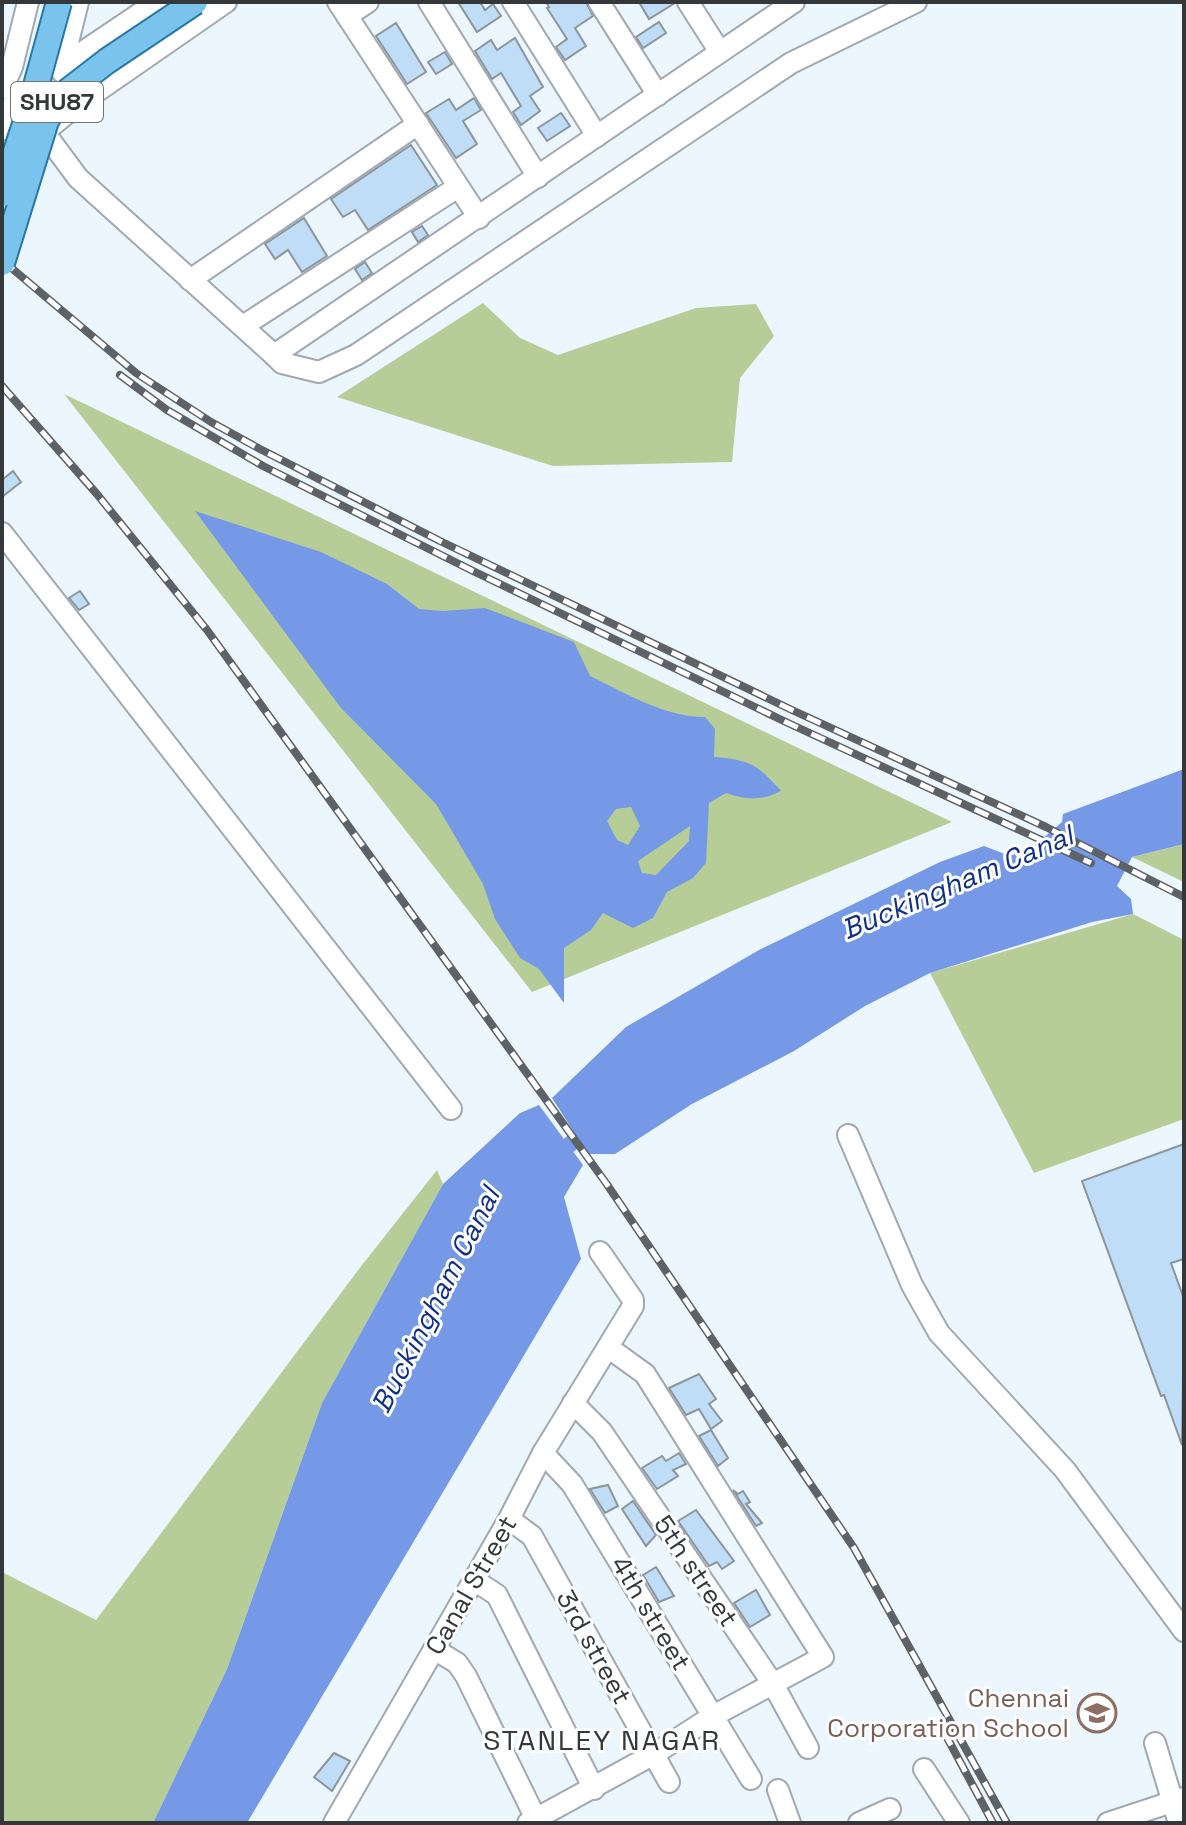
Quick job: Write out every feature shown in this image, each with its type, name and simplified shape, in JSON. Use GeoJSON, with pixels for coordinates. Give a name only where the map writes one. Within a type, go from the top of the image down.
{"type":"FeatureCollection","features":[{"type":"Feature","properties":{"kind":"main road","name":"SHU87"},"geometry":{"type":"LineString","coordinates":[[2,194],[28,115],[59,2]]}},
{"type":"Feature","properties":{"kind":"main road","name":"SHU87"},"geometry":{"type":"LineString","coordinates":[[2,263],[46,121],[59,98],[107,61],[195,2]]}},
{"type":"Feature","properties":{"kind":"street"},"geometry":{"type":"LineString","coordinates":[[2,89],[12,67],[28,2]]}},
{"type":"Feature","properties":{"kind":"street"},"geometry":{"type":"LineString","coordinates":[[78,2],[62,69],[79,104]]}},
{"type":"Feature","properties":{"kind":"street"},"geometry":{"type":"LineString","coordinates":[[2,116],[24,94],[157,2]]}},
{"type":"Feature","properties":{"kind":"street"},"geometry":{"type":"LineString","coordinates":[[2,129],[44,132],[79,104],[226,2]]}},
{"type":"Feature","properties":{"kind":"street"},"geometry":{"type":"LineString","coordinates":[[368,2],[343,9],[479,218]]}},
{"type":"Feature","properties":{"kind":"street"},"geometry":{"type":"LineString","coordinates":[[429,2],[538,177]]}},
{"type":"Feature","properties":{"kind":"street"},"geometry":{"type":"LineString","coordinates":[[513,2],[597,136]]}},
{"type":"Feature","properties":{"kind":"street"},"geometry":{"type":"LineString","coordinates":[[599,2],[658,95]]}},
{"type":"Feature","properties":{"kind":"street"},"geometry":{"type":"LineString","coordinates":[[688,2],[720,52]]}},
{"type":"Feature","properties":{"kind":"street"},"geometry":{"type":"LineString","coordinates":[[44,132],[78,178],[282,363],[319,372],[356,355],[791,63],[916,2]]}},
{"type":"Feature","properties":{"kind":"street"},"geometry":{"type":"LineString","coordinates":[[274,355],[658,95],[783,5]]}},
{"type":"Feature","properties":{"kind":"street"},"geometry":{"type":"LineString","coordinates":[[12,67],[62,69]]}},
{"type":"Feature","properties":{"kind":"street"},"geometry":{"type":"LineString","coordinates":[[190,280],[418,124]]}},
{"type":"Feature","properties":{"kind":"street"},"geometry":{"type":"LineString","coordinates":[[243,326],[458,187]]}},
{"type":"Feature","properties":{"kind":"street"},"geometry":{"type":"LineString","coordinates":[[2,533],[451,1109]]}},
{"type":"Feature","properties":{"kind":"street"},"geometry":{"type":"LineString","coordinates":[[848,1135],[912,1285],[939,1333],[1065,1470],[1184,1631]]}},
{"type":"Feature","properties":{"kind":"street","name":"Canal Street"},"geometry":{"type":"LineString","coordinates":[[334,1823],[509,1519],[543,1453],[633,1306],[633,1300],[600,1252]]}},
{"type":"Feature","properties":{"kind":"street"},"geometry":{"type":"LineString","coordinates":[[434,1649],[457,1663],[466,1676],[532,1821],[594,1789],[713,1716],[823,1657],[645,1374],[609,1348]]}},
{"type":"Feature","properties":{"kind":"street","name":"5th street"},"geometry":{"type":"LineString","coordinates":[[573,1403],[602,1432],[773,1684],[808,1748]]}},
{"type":"Feature","properties":{"kind":"street","name":"4th street"},"geometry":{"type":"LineString","coordinates":[[543,1453],[572,1484],[751,1779]]}},
{"type":"Feature","properties":{"kind":"street","name":"3rd street"},"geometry":{"type":"LineString","coordinates":[[509,1519],[532,1536],[669,1782]]}},
{"type":"Feature","properties":{"kind":"street"},"geometry":{"type":"LineString","coordinates":[[474,1580],[497,1595],[594,1789]]}},
{"type":"Feature","properties":{"kind":"street"},"geometry":{"type":"LineString","coordinates":[[1155,1743],[1178,1800],[1179,1823]]}},
{"type":"Feature","properties":{"kind":"street"},"geometry":{"type":"LineString","coordinates":[[924,1769],[959,1823]]}},
{"type":"Feature","properties":{"kind":"street"},"geometry":{"type":"LineString","coordinates":[[778,1790],[790,1823]]}},
{"type":"Feature","properties":{"kind":"street"},"geometry":{"type":"LineString","coordinates":[[1108,1823],[1178,1800]]}},
{"type":"Feature","properties":{"kind":"street"},"geometry":{"type":"LineString","coordinates":[[859,1823],[890,1809]]}},
{"type":"Feature","properties":{"kind":"green space"},"geometry":{"type":"Polygon","coordinates":[[[483,303],[520,338],[558,355],[696,308],[756,304],[774,336],[740,378],[732,462],[553,466],[337,397],[483,303]]]}},
{"type":"Feature","properties":{"kind":"green space"},"geometry":{"type":"Polygon","coordinates":[[[64,394],[952,822],[532,992],[64,394]]]}},
{"type":"Feature","properties":{"kind":"green space"},"geometry":{"type":"Polygon","coordinates":[[[1184,844],[1184,882],[1132,857],[1184,844]]]}},
{"type":"Feature","properties":{"kind":"green space"},"geometry":{"type":"Polygon","coordinates":[[[1133,914],[1184,940],[1184,1119],[1034,1173],[930,973],[1133,914]]]}},
{"type":"Feature","properties":{"kind":"green space"},"geometry":{"type":"Polygon","coordinates":[[[437,1170],[443,1184],[322,1403],[227,1669],[153,1823],[2,1823],[2,1572],[96,1620],[437,1170]]]}},
{"type":"Feature","properties":{"kind":"water"},"geometry":{"type":"Polygon","coordinates":[[[195,511],[321,552],[387,584],[419,609],[485,608],[574,642],[590,676],[660,709],[705,717],[715,729],[714,757],[752,765],[781,791],[754,798],[726,793],[709,803],[706,863],[693,878],[667,892],[653,918],[633,928],[603,913],[591,930],[564,948],[564,1003],[539,969],[520,958],[495,919],[483,884],[436,804],[341,708],[195,511]],[[631,807],[616,809],[607,821],[617,840],[628,845],[640,826],[631,807]],[[690,826],[638,861],[642,873],[656,875],[689,841],[690,826]]]}},
{"type":"Feature","properties":{"kind":"water"},"geometry":{"type":"Polygon","coordinates":[[[1184,769],[1184,844],[1132,857],[1117,886],[1131,899],[1133,914],[1092,922],[930,973],[865,1006],[794,1051],[692,1104],[615,1154],[588,1154],[552,1098],[626,1027],[759,950],[940,862],[984,846],[1010,856],[1033,847],[1062,822],[1063,814],[1184,769]]]}},
{"type":"Feature","properties":{"kind":"water"},"geometry":{"type":"Polygon","coordinates":[[[539,1105],[583,1165],[564,1197],[581,1259],[247,1823],[153,1823],[227,1669],[322,1403],[443,1184],[520,1113],[539,1105]]]}},
{"type":"Feature","properties":{"kind":"building"},"geometry":{"type":"Polygon","coordinates":[[[458,2],[480,2],[485,10],[493,4],[501,16],[477,32],[458,2]]]}},
{"type":"Feature","properties":{"kind":"building"},"geometry":{"type":"Polygon","coordinates":[[[546,2],[586,2],[593,16],[575,28],[586,46],[565,60],[556,47],[567,39],[546,2]]]}},
{"type":"Feature","properties":{"kind":"building"},"geometry":{"type":"Polygon","coordinates":[[[639,2],[675,2],[675,3],[649,19],[639,2]]]}},
{"type":"Feature","properties":{"kind":"building"},"geometry":{"type":"Polygon","coordinates":[[[659,22],[666,33],[643,48],[636,37],[659,22]]]}},
{"type":"Feature","properties":{"kind":"building"},"geometry":{"type":"Polygon","coordinates":[[[396,23],[426,72],[407,84],[376,36],[396,23]]]}},
{"type":"Feature","properties":{"kind":"building"},"geometry":{"type":"Polygon","coordinates":[[[515,38],[543,87],[530,96],[540,111],[521,125],[513,112],[521,106],[501,73],[492,79],[475,51],[491,40],[497,50],[515,38]]]}},
{"type":"Feature","properties":{"kind":"building"},"geometry":{"type":"Polygon","coordinates":[[[445,52],[452,64],[436,74],[428,62],[445,52]]]}},
{"type":"Feature","properties":{"kind":"building"},"geometry":{"type":"Polygon","coordinates":[[[474,98],[481,110],[463,121],[477,144],[456,158],[426,113],[449,99],[456,110],[474,98]]]}},
{"type":"Feature","properties":{"kind":"building"},"geometry":{"type":"Polygon","coordinates":[[[561,113],[570,126],[547,141],[538,128],[561,113]]]}},
{"type":"Feature","properties":{"kind":"building"},"geometry":{"type":"Polygon","coordinates":[[[411,145],[437,185],[368,230],[355,210],[343,217],[331,199],[411,145]]]}},
{"type":"Feature","properties":{"kind":"building"},"geometry":{"type":"Polygon","coordinates":[[[304,218],[327,256],[302,272],[288,250],[275,259],[265,244],[304,218]]]}},
{"type":"Feature","properties":{"kind":"building"},"geometry":{"type":"Polygon","coordinates":[[[422,226],[428,235],[418,242],[412,232],[422,226]]]}},
{"type":"Feature","properties":{"kind":"building"},"geometry":{"type":"Polygon","coordinates":[[[365,262],[372,273],[362,280],[355,269],[365,262]]]}},
{"type":"Feature","properties":{"kind":"building"},"geometry":{"type":"Polygon","coordinates":[[[13,471],[21,482],[2,497],[2,480],[13,471]]]}},
{"type":"Feature","properties":{"kind":"building"},"geometry":{"type":"Polygon","coordinates":[[[80,591],[89,604],[79,610],[69,598],[80,591]]]}},
{"type":"Feature","properties":{"kind":"building"},"geometry":{"type":"Polygon","coordinates":[[[1184,1144],[1184,1259],[1171,1263],[1184,1299],[1182,1445],[1082,1181],[1184,1144]]]}},
{"type":"Feature","properties":{"kind":"building"},"geometry":{"type":"Polygon","coordinates":[[[699,1374],[716,1399],[709,1404],[722,1421],[711,1429],[699,1409],[686,1415],[669,1388],[699,1374]]]}},
{"type":"Feature","properties":{"kind":"building"},"geometry":{"type":"Polygon","coordinates":[[[711,1430],[728,1458],[718,1466],[699,1436],[711,1430]]]}},
{"type":"Feature","properties":{"kind":"building"},"geometry":{"type":"Polygon","coordinates":[[[679,1453],[686,1464],[673,1470],[678,1476],[657,1489],[642,1468],[662,1456],[666,1461],[679,1453]]]}},
{"type":"Feature","properties":{"kind":"building"},"geometry":{"type":"Polygon","coordinates":[[[608,1485],[618,1506],[605,1513],[590,1489],[608,1485]]]}},
{"type":"Feature","properties":{"kind":"building"},"geometry":{"type":"Polygon","coordinates":[[[733,1490],[738,1494],[743,1491],[750,1502],[746,1504],[762,1523],[756,1526],[733,1490]]]}},
{"type":"Feature","properties":{"kind":"building"},"geometry":{"type":"Polygon","coordinates":[[[633,1501],[656,1535],[646,1546],[622,1509],[633,1501]]]}},
{"type":"Feature","properties":{"kind":"building"},"geometry":{"type":"Polygon","coordinates":[[[696,1510],[734,1561],[722,1569],[717,1562],[709,1566],[678,1521],[696,1510]]]}},
{"type":"Feature","properties":{"kind":"building"},"geometry":{"type":"Polygon","coordinates":[[[656,1567],[674,1596],[659,1602],[643,1575],[656,1567]]]}},
{"type":"Feature","properties":{"kind":"building"},"geometry":{"type":"Polygon","coordinates":[[[756,1590],[770,1615],[750,1627],[734,1603],[756,1590]]]}},
{"type":"Feature","properties":{"kind":"building"},"geometry":{"type":"Polygon","coordinates":[[[334,1753],[350,1761],[332,1791],[314,1777],[334,1753]]]}},
{"type":"Feature","properties":{"kind":"waterway","name":"Buckingham Canal"},"geometry":{"type":"LineString","coordinates":[[553,1160],[592,1124]]}},
{"type":"Feature","properties":{"kind":"railway"},"geometry":{"type":"LineString","coordinates":[[2,260],[136,373],[211,422],[260,449],[440,541],[792,710],[1046,827],[1184,897]]}},
{"type":"Feature","properties":{"kind":"railway"},"geometry":{"type":"LineString","coordinates":[[120,375],[167,410],[263,466],[788,723],[1091,863]]}},
{"type":"Feature","properties":{"kind":"railway"},"geometry":{"type":"LineString","coordinates":[[2,386],[96,493],[207,630],[606,1183],[854,1548],[1007,1823]]}},
{"type":"Feature","properties":{"kind":"railway"},"geometry":{"type":"LineString","coordinates":[[944,1732],[993,1823]]}},
{"type":"Feature","properties":{"kind":"place","name":"Chennai Corporation School"},"geometry":{"type":"Point","coordinates":[1097,1713]}},
{"type":"Feature","properties":{"kind":"district","name":"STANLEY NAGAR"},"geometry":{"type":"Point","coordinates":[602,1740]}}]}
